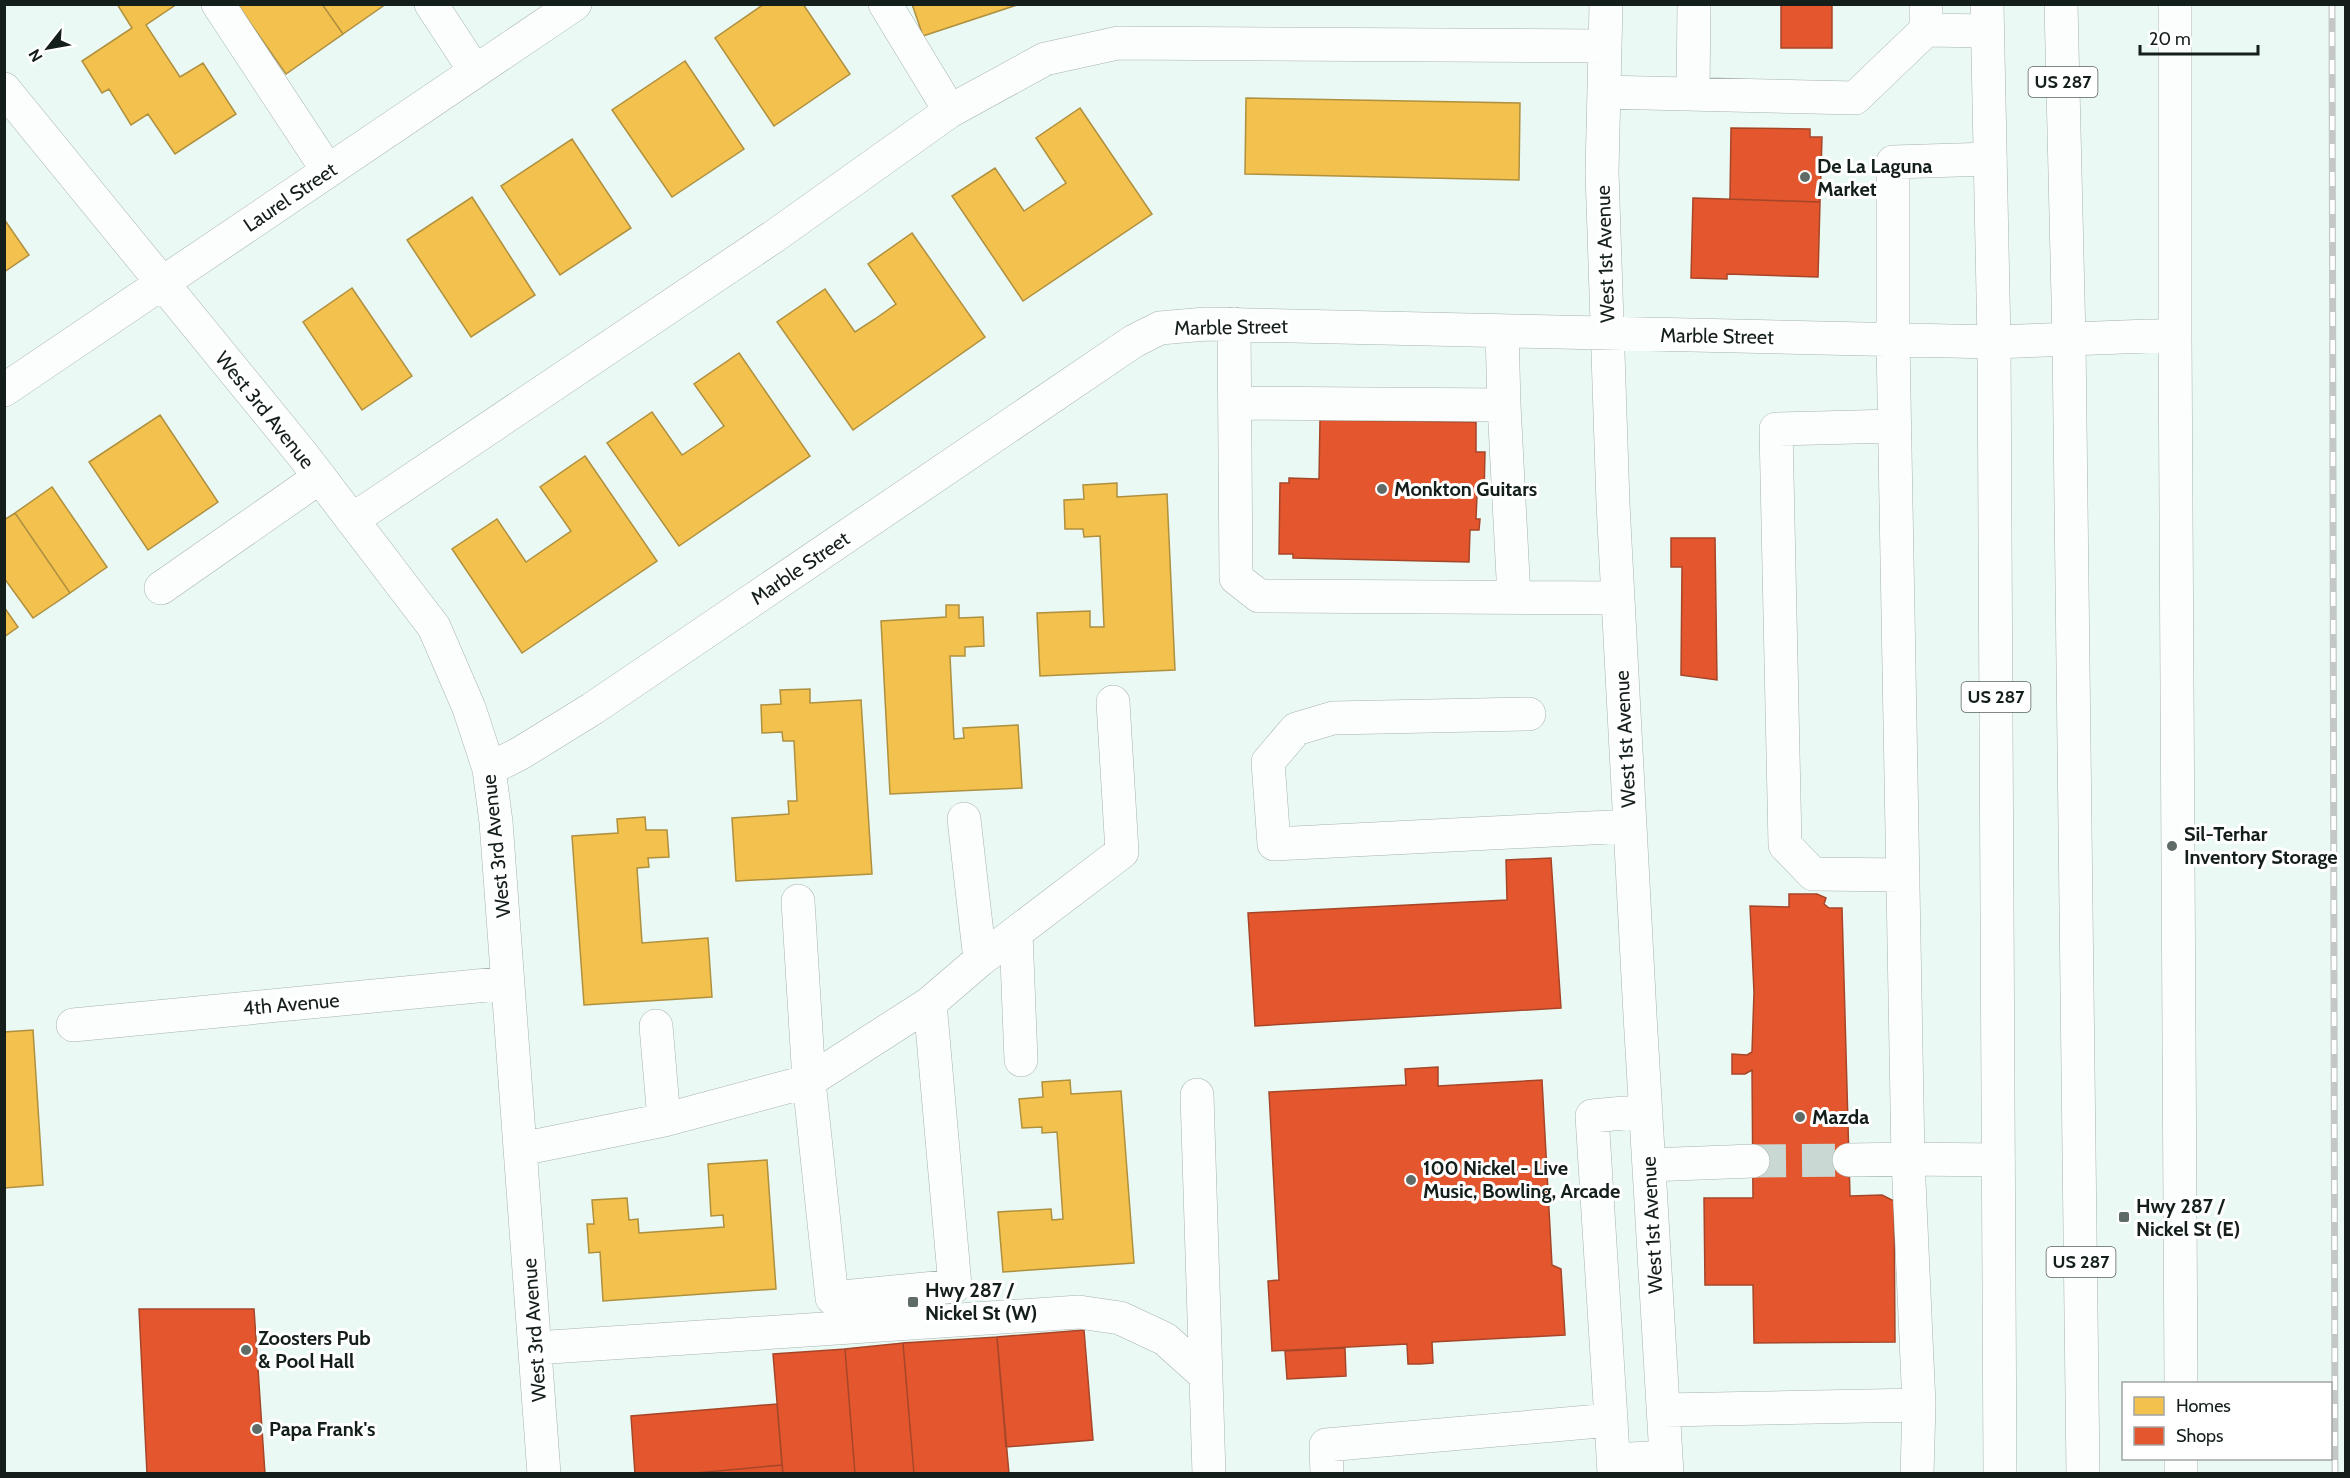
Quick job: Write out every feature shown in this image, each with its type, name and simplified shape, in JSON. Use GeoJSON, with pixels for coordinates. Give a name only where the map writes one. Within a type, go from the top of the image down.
{"type":"FeatureCollection","features":[{"type":"Feature","properties":{"kind":"street"},"geometry":{"type":"LineString","coordinates":[[218,4],[328,171]]}},
{"type":"Feature","properties":{"kind":"street"},"geometry":{"type":"LineString","coordinates":[[431,4],[475,71]]}},
{"type":"Feature","properties":{"kind":"street","name":"Laurel Street"},"geometry":{"type":"LineString","coordinates":[[4,390],[575,4]]}},
{"type":"Feature","properties":{"kind":"street"},"geometry":{"type":"LineString","coordinates":[[885,4],[950,111]]}},
{"type":"Feature","properties":{"kind":"street","name":"West 1st Avenue"},"geometry":{"type":"LineString","coordinates":[[1606,4],[1602,172],[1618,598],[1667,1465]]}},
{"type":"Feature","properties":{"kind":"street"},"geometry":{"type":"LineString","coordinates":[[1693,94],[1694,4]]}},
{"type":"Feature","properties":{"kind":"street","name":"US 287"},"geometry":{"type":"LineString","coordinates":[[2061,4],[2069,340],[2083,1473]]}},
{"type":"Feature","properties":{"kind":"street"},"geometry":{"type":"LineString","coordinates":[[2175,4],[2181,1382]]}},
{"type":"Feature","properties":{"kind":"street"},"geometry":{"type":"LineString","coordinates":[[1604,92],[1855,98],[1926,17],[1987,18]]}},
{"type":"Feature","properties":{"kind":"street","name":"US 287"},"geometry":{"type":"LineString","coordinates":[[1987,18],[1994,342],[2000,1473]]}},
{"type":"Feature","properties":{"kind":"street"},"geometry":{"type":"LineString","coordinates":[[352,520],[776,235],[950,111],[1045,59],[1118,43],[1605,46]]}},
{"type":"Feature","properties":{"kind":"street","name":"West 3rd Avenue"},"geometry":{"type":"LineString","coordinates":[[4,89],[320,477],[434,627],[469,708],[489,769],[496,822],[544,1473]]}},
{"type":"Feature","properties":{"kind":"street"},"geometry":{"type":"LineString","coordinates":[[1917,1473],[1919,1405],[1908,1159],[1894,426],[1893,162],[1990,159]]}},
{"type":"Feature","properties":{"kind":"street"},"geometry":{"type":"LineString","coordinates":[[1234,324],[1236,578],[1258,596],[1618,598]]}},
{"type":"Feature","properties":{"kind":"street","name":"Marble Street"},"geometry":{"type":"LineString","coordinates":[[489,769],[592,709],[1134,341],[1160,328],[1234,324],[1994,342],[2175,335]]}},
{"type":"Feature","properties":{"kind":"street"},"geometry":{"type":"LineString","coordinates":[[1502,331],[1514,597]]}},
{"type":"Feature","properties":{"kind":"street"},"geometry":{"type":"LineString","coordinates":[[1234,403],[1504,405]]}},
{"type":"Feature","properties":{"kind":"street"},"geometry":{"type":"LineString","coordinates":[[1894,426],[1776,429],[1785,845],[1814,874],[1903,875]]}},
{"type":"Feature","properties":{"kind":"street"},"geometry":{"type":"LineString","coordinates":[[160,588],[320,477]]}},
{"type":"Feature","properties":{"kind":"street"},"geometry":{"type":"LineString","coordinates":[[521,1149],[664,1120],[809,1081],[930,1003],[980,960],[1122,852],[1113,702]]}},
{"type":"Feature","properties":{"kind":"street"},"geometry":{"type":"LineString","coordinates":[[1528,714],[1333,718],[1296,729],[1268,762],[1274,844],[1630,826]]}},
{"type":"Feature","properties":{"kind":"street"},"geometry":{"type":"LineString","coordinates":[[964,819],[980,960]]}},
{"type":"Feature","properties":{"kind":"street"},"geometry":{"type":"LineString","coordinates":[[798,901],[809,1081],[832,1298],[955,1286],[930,1003]]}},
{"type":"Feature","properties":{"kind":"street"},"geometry":{"type":"LineString","coordinates":[[1016,933],[1021,1060]]}},
{"type":"Feature","properties":{"kind":"street","name":"4th Avenue"},"geometry":{"type":"LineString","coordinates":[[73,1025],[508,983]]}},
{"type":"Feature","properties":{"kind":"street"},"geometry":{"type":"LineString","coordinates":[[656,1026],[664,1120]]}},
{"type":"Feature","properties":{"kind":"street"},"geometry":{"type":"LineString","coordinates":[[1197,1095],[1209,1473]]}},
{"type":"Feature","properties":{"kind":"street"},"geometry":{"type":"LineString","coordinates":[[1646,1111],[1592,1116],[1614,1467],[1667,1465]]}},
{"type":"Feature","properties":{"kind":"street"},"geometry":{"type":"LineString","coordinates":[[1849,1160],[1998,1160]]}},
{"type":"Feature","properties":{"kind":"street"},"geometry":{"type":"LineString","coordinates":[[1649,1165],[1753,1161]]}},
{"type":"Feature","properties":{"kind":"street"},"geometry":{"type":"LineString","coordinates":[[535,1348],[1079,1312],[1120,1318],[1165,1339],[1205,1375]]}},
{"type":"Feature","properties":{"kind":"street"},"geometry":{"type":"LineString","coordinates":[[1663,1410],[1919,1405]]}},
{"type":"Feature","properties":{"kind":"street"},"geometry":{"type":"LineString","coordinates":[[1327,1473],[1326,1445],[1611,1420]]}},
{"type":"Feature","properties":{"kind":"building: Homes"},"geometry":{"type":"Polygon","coordinates":[[[117,4],[177,4],[146,25],[180,77],[203,63],[236,114],[175,154],[148,114],[131,125],[109,89],[102,93],[82,61],[132,28],[117,4]]]}},
{"type":"Feature","properties":{"kind":"building: Homes"},"geometry":{"type":"Polygon","coordinates":[[[237,4],[322,4],[343,34],[286,74],[237,4]]]}},
{"type":"Feature","properties":{"kind":"building: Homes"},"geometry":{"type":"Polygon","coordinates":[[[322,4],[386,4],[343,34],[322,4]]]}},
{"type":"Feature","properties":{"kind":"building: Homes"},"geometry":{"type":"Polygon","coordinates":[[[764,4],[803,4],[850,74],[774,126],[715,38],[764,4]]]}},
{"type":"Feature","properties":{"kind":"building: Homes"},"geometry":{"type":"Polygon","coordinates":[[[912,4],[1020,4],[923,36],[912,4]]]}},
{"type":"Feature","properties":{"kind":"building: Homes"},"geometry":{"type":"Polygon","coordinates":[[[685,61],[744,149],[672,197],[612,110],[685,61]]]}},
{"type":"Feature","properties":{"kind":"building: Homes"},"geometry":{"type":"Polygon","coordinates":[[[1246,98],[1520,103],[1519,180],[1245,174],[1246,98]]]}},
{"type":"Feature","properties":{"kind":"building: Homes"},"geometry":{"type":"Polygon","coordinates":[[[1080,108],[1152,214],[1023,301],[952,196],[995,168],[1024,211],[1066,183],[1036,138],[1080,108]]]}},
{"type":"Feature","properties":{"kind":"building: Homes"},"geometry":{"type":"Polygon","coordinates":[[[572,139],[631,228],[560,275],[501,186],[572,139]]]}},
{"type":"Feature","properties":{"kind":"building: Homes"},"geometry":{"type":"Polygon","coordinates":[[[472,197],[535,295],[471,337],[407,240],[472,197]]]}},
{"type":"Feature","properties":{"kind":"building: Homes"},"geometry":{"type":"Polygon","coordinates":[[[4,219],[29,255],[4,272],[4,219]]]}},
{"type":"Feature","properties":{"kind":"building: Homes"},"geometry":{"type":"Polygon","coordinates":[[[912,233],[985,337],[853,430],[777,322],[825,289],[855,332],[875,319],[896,304],[868,264],[912,233]]]}},
{"type":"Feature","properties":{"kind":"building: Homes"},"geometry":{"type":"Polygon","coordinates":[[[352,288],[412,376],[362,410],[303,322],[352,288]]]}},
{"type":"Feature","properties":{"kind":"building: Homes"},"geometry":{"type":"Polygon","coordinates":[[[739,353],[810,456],[679,546],[607,443],[652,412],[682,455],[700,443],[724,426],[694,384],[739,353]]]}},
{"type":"Feature","properties":{"kind":"building: Homes"},"geometry":{"type":"Polygon","coordinates":[[[160,415],[218,502],[148,550],[89,462],[160,415]]]}},
{"type":"Feature","properties":{"kind":"building: Homes"},"geometry":{"type":"Polygon","coordinates":[[[585,456],[657,561],[522,653],[452,549],[497,519],[526,562],[571,531],[540,487],[585,456]]]}},
{"type":"Feature","properties":{"kind":"building: Homes"},"geometry":{"type":"Polygon","coordinates":[[[1117,483],[1117,497],[1167,494],[1175,670],[1040,676],[1037,613],[1090,611],[1090,627],[1104,627],[1100,536],[1084,537],[1083,529],[1065,529],[1064,500],[1084,499],[1083,485],[1117,483]]]}},
{"type":"Feature","properties":{"kind":"building: Homes"},"geometry":{"type":"Polygon","coordinates":[[[52,487],[107,567],[70,593],[15,513],[52,487]]]}},
{"type":"Feature","properties":{"kind":"building: Homes"},"geometry":{"type":"Polygon","coordinates":[[[15,513],[70,593],[33,618],[4,578],[4,520],[15,513]]]}},
{"type":"Feature","properties":{"kind":"building: Homes"},"geometry":{"type":"Polygon","coordinates":[[[946,605],[959,605],[959,618],[983,617],[984,646],[965,647],[965,656],[950,656],[954,739],[964,738],[963,728],[1018,725],[1022,788],[890,794],[881,621],[946,617],[946,605]]]}},
{"type":"Feature","properties":{"kind":"building: Homes"},"geometry":{"type":"Polygon","coordinates":[[[4,607],[18,627],[4,637],[4,607]]]}},
{"type":"Feature","properties":{"kind":"building: Homes"},"geometry":{"type":"Polygon","coordinates":[[[810,689],[810,703],[861,700],[872,874],[736,881],[732,818],[789,814],[788,801],[797,801],[794,741],[783,741],[782,732],[762,733],[761,705],[781,704],[780,690],[810,689]]]}},
{"type":"Feature","properties":{"kind":"building: Homes"},"geometry":{"type":"Polygon","coordinates":[[[645,817],[646,830],[667,830],[669,857],[648,858],[649,867],[637,868],[642,943],[708,938],[712,997],[584,1005],[572,836],[618,833],[617,819],[645,817]]]}},
{"type":"Feature","properties":{"kind":"building: Homes"},"geometry":{"type":"Polygon","coordinates":[[[33,1030],[43,1185],[4,1188],[4,1032],[33,1030]]]}},
{"type":"Feature","properties":{"kind":"building: Homes"},"geometry":{"type":"Polygon","coordinates":[[[1070,1080],[1071,1094],[1121,1091],[1134,1263],[1003,1272],[998,1212],[1051,1209],[1052,1220],[1063,1219],[1057,1132],[1042,1133],[1042,1127],[1022,1128],[1019,1099],[1043,1097],[1042,1082],[1070,1080]]]}},
{"type":"Feature","properties":{"kind":"building: Homes"},"geometry":{"type":"Polygon","coordinates":[[[767,1160],[776,1289],[603,1301],[600,1252],[589,1253],[587,1224],[594,1224],[592,1200],[627,1198],[629,1220],[638,1219],[639,1233],[724,1227],[723,1215],[711,1216],[708,1164],[767,1160]]]}},
{"type":"Feature","properties":{"kind":"building: Shops"},"geometry":{"type":"Polygon","coordinates":[[[1781,4],[1832,4],[1832,48],[1781,48],[1781,4]]]}},
{"type":"Feature","properties":{"kind":"building: Shops"},"geometry":{"type":"Polygon","coordinates":[[[1731,128],[1810,129],[1810,137],[1822,137],[1820,202],[1730,199],[1731,128]]]}},
{"type":"Feature","properties":{"kind":"building: Shops"},"geometry":{"type":"Polygon","coordinates":[[[1693,198],[1820,202],[1818,277],[1727,274],[1727,279],[1691,278],[1693,198]]]}},
{"type":"Feature","properties":{"kind":"building: Shops","name":"Monkton Guitars"},"geometry":{"type":"Polygon","coordinates":[[[1320,420],[1476,422],[1476,452],[1485,452],[1484,495],[1477,495],[1476,519],[1480,519],[1479,530],[1470,530],[1469,562],[1293,558],[1293,554],[1279,554],[1280,483],[1289,483],[1289,478],[1319,479],[1320,420]]]}},
{"type":"Feature","properties":{"kind":"building: Shops"},"geometry":{"type":"Polygon","coordinates":[[[1671,538],[1715,538],[1717,680],[1681,675],[1682,567],[1671,567],[1671,538]]]}},
{"type":"Feature","properties":{"kind":"building: Shops"},"geometry":{"type":"Polygon","coordinates":[[[1551,858],[1561,1008],[1255,1026],[1248,913],[1507,900],[1506,860],[1551,858]]]}},
{"type":"Feature","properties":{"kind":"building: Shops","name":"Mazda"},"geometry":{"type":"Polygon","coordinates":[[[1789,894],[1817,894],[1826,898],[1824,904],[1829,908],[1842,908],[1850,1196],[1882,1195],[1894,1201],[1895,1342],[1754,1343],[1753,1285],[1705,1285],[1704,1198],[1753,1198],[1752,1070],[1745,1074],[1732,1074],[1732,1054],[1747,1055],[1752,1052],[1754,992],[1750,906],[1789,907],[1789,894]]]}},
{"type":"Feature","properties":{"kind":"building: Shops","name":"100 Nickel - Live Music, Bowling, Arcade"},"geometry":{"type":"Polygon","coordinates":[[[1438,1067],[1438,1086],[1542,1080],[1552,1265],[1561,1269],[1565,1335],[1432,1342],[1433,1363],[1420,1364],[1408,1364],[1407,1344],[1272,1351],[1268,1281],[1279,1280],[1269,1092],[1406,1085],[1405,1069],[1438,1067]]]}},
{"type":"Feature","properties":{"kind":"building: Shops"},"geometry":{"type":"Polygon","coordinates":[[[139,1309],[254,1309],[265,1474],[147,1474],[139,1309]]]}},
{"type":"Feature","properties":{"kind":"building: Shops"},"geometry":{"type":"Polygon","coordinates":[[[1084,1330],[1093,1440],[1006,1447],[997,1337],[1084,1330]]]}},
{"type":"Feature","properties":{"kind":"building: Shops"},"geometry":{"type":"Polygon","coordinates":[[[997,1337],[1009,1474],[914,1474],[903,1343],[997,1337]]]}},
{"type":"Feature","properties":{"kind":"building: Shops"},"geometry":{"type":"Polygon","coordinates":[[[903,1343],[914,1474],[855,1474],[845,1349],[903,1343]]]}},
{"type":"Feature","properties":{"kind":"building: Shops"},"geometry":{"type":"Polygon","coordinates":[[[1345,1348],[1346,1376],[1287,1379],[1285,1351],[1345,1348]]]}},
{"type":"Feature","properties":{"kind":"building: Shops"},"geometry":{"type":"Polygon","coordinates":[[[845,1349],[855,1474],[783,1474],[773,1354],[845,1349]]]}},
{"type":"Feature","properties":{"kind":"building: Shops"},"geometry":{"type":"Polygon","coordinates":[[[777,1404],[782,1465],[685,1474],[635,1474],[631,1416],[777,1404]]]}},
{"type":"Feature","properties":{"kind":"building: Shops"},"geometry":{"type":"Polygon","coordinates":[[[782,1465],[783,1474],[685,1474],[782,1465]]]}},
{"type":"Feature","properties":{"kind":"tunnel"},"geometry":{"type":"LineString","coordinates":[[1753,1161],[1849,1160]]}},
{"type":"Feature","properties":{"kind":"railway"},"geometry":{"type":"LineString","coordinates":[[2332,4],[2335,1474]]}},
{"type":"Feature","properties":{"kind":"place","name":"De La Laguna Market"},"geometry":{"type":"Point","coordinates":[1805,177]}},
{"type":"Feature","properties":{"kind":"place","name":"Monkton Guitars"},"geometry":{"type":"Point","coordinates":[1382,489]}},
{"type":"Feature","properties":{"kind":"place","name":"Sil-Terhar Inventory Storage"},"geometry":{"type":"Point","coordinates":[2172,846]}},
{"type":"Feature","properties":{"kind":"place","name":"Mazda"},"geometry":{"type":"Point","coordinates":[1800,1117]}},
{"type":"Feature","properties":{"kind":"place","name":"100 Nickel - Live Music, Bowling, Arcade"},"geometry":{"type":"Point","coordinates":[1411,1180]}},
{"type":"Feature","properties":{"kind":"place","name":"Hwy 287 / Nickel St (E)"},"geometry":{"type":"Point","coordinates":[2124,1217]}},
{"type":"Feature","properties":{"kind":"place","name":"Hwy 287 / Nickel St (W)"},"geometry":{"type":"Point","coordinates":[913,1302]}},
{"type":"Feature","properties":{"kind":"place","name":"Zoosters Pub & Pool Hall"},"geometry":{"type":"Point","coordinates":[246,1350]}},
{"type":"Feature","properties":{"kind":"place","name":"Papa Frank's"},"geometry":{"type":"Point","coordinates":[257,1429]}}]}
